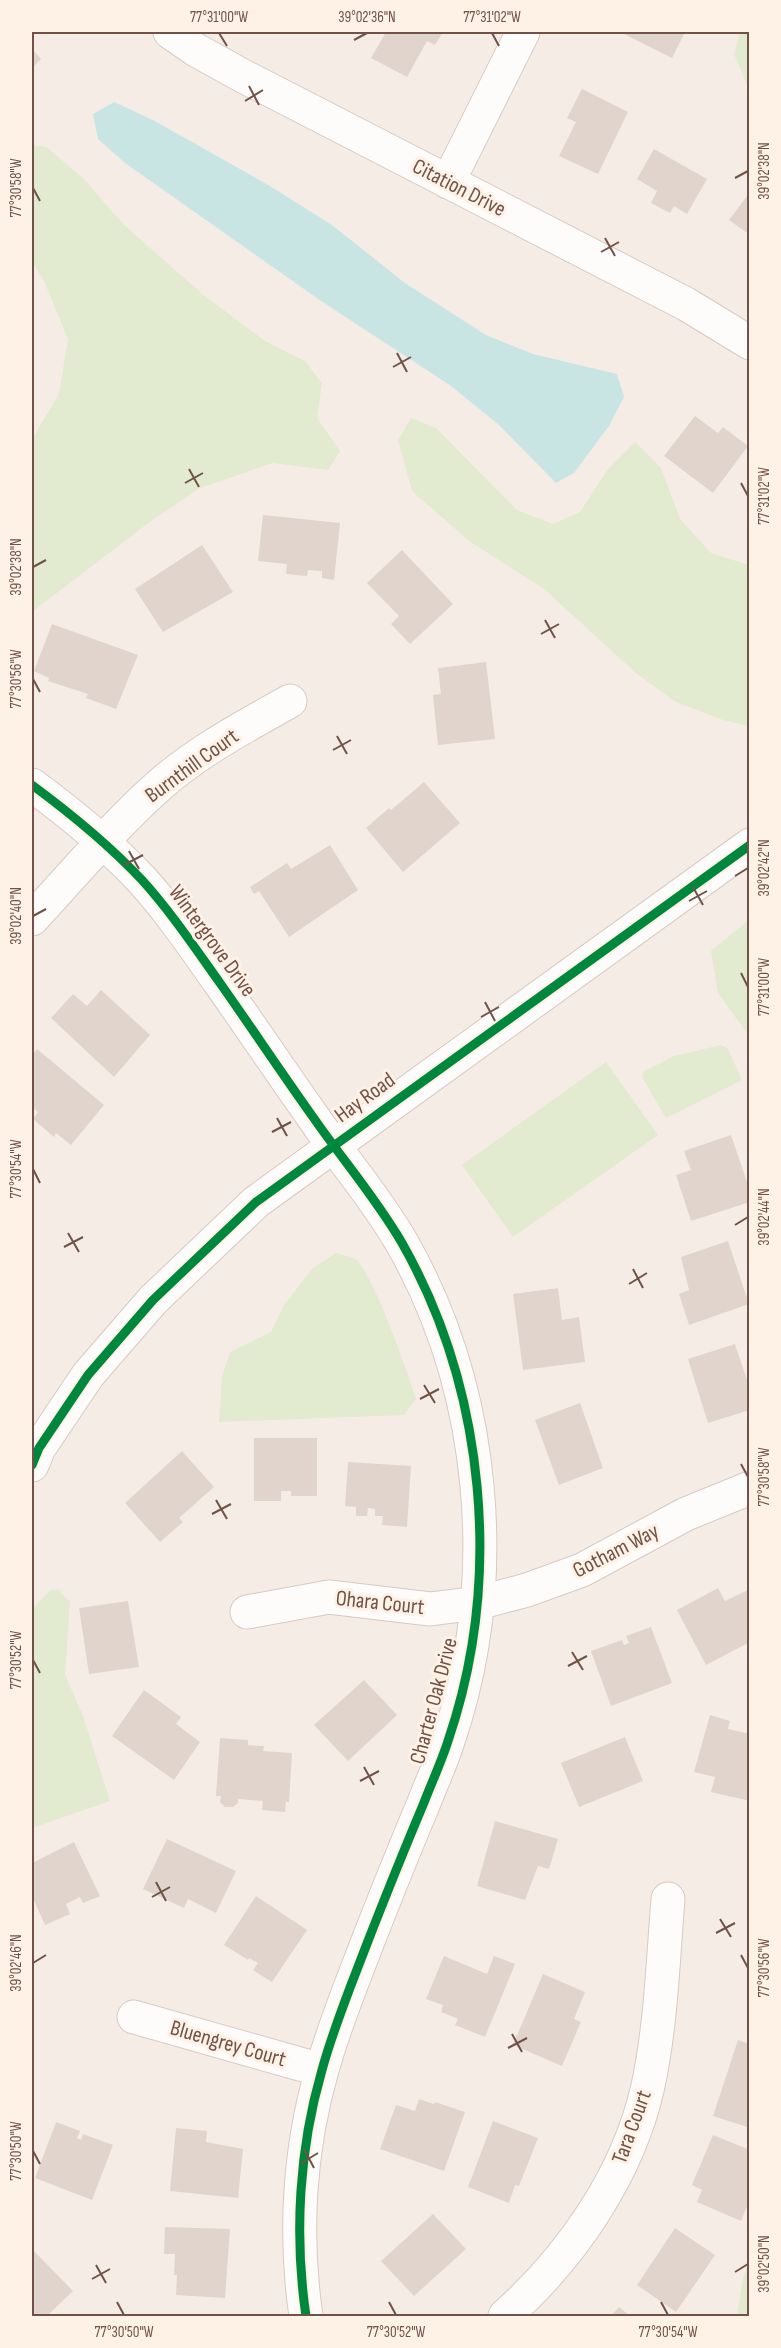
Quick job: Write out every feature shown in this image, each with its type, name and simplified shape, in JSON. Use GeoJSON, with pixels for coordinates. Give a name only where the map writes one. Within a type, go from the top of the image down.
{"type":"FeatureCollection","features":[{"type":"Feature","properties":{"kind":"street","name":"Citation Drive"},"geometry":{"type":"LineString","coordinates":[[170,32],[196,50],[243,76],[686,304],[750,343]]}},
{"type":"Feature","properties":{"kind":"street"},"geometry":{"type":"LineString","coordinates":[[448,182],[523,32]]}},
{"type":"Feature","properties":{"kind":"street","name":"Burnthill Court"},"geometry":{"type":"LineString","coordinates":[[32,919],[163,782],[208,749],[290,701]]}},
{"type":"Feature","properties":{"kind":"street","name":"Wintergrove Drive"},"geometry":{"type":"LineString","coordinates":[[32,785],[103,843],[142,880],[178,923],[333,1145]]}},
{"type":"Feature","properties":{"kind":"street","name":"Hay Road"},"geometry":{"type":"LineString","coordinates":[[32,1465],[39,1448],[87,1375],[153,1300],[256,1202],[750,845]]}},
{"type":"Feature","properties":{"kind":"street","name":"Charter Oak Drive"},"geometry":{"type":"LineString","coordinates":[[306,2316],[300,2257],[300,2210],[304,2162],[321,2070],[340,2011],[448,1740],[467,1671],[478,1603],[480,1537],[476,1476],[466,1415],[451,1356],[430,1301],[404,1246],[377,1202],[333,1145]]}},
{"type":"Feature","properties":{"kind":"street","name":"Gotham Way"},"geometry":{"type":"LineString","coordinates":[[478,1603],[527,1590],[582,1570],[686,1514],[750,1488]]}},
{"type":"Feature","properties":{"kind":"street","name":"Ohara Court"},"geometry":{"type":"LineString","coordinates":[[247,1611],[329,1597],[429,1609],[478,1603]]}},
{"type":"Feature","properties":{"kind":"street","name":"Tara Court"},"geometry":{"type":"LineString","coordinates":[[505,2316],[560,2259],[597,2208],[637,2127],[648,2085],[658,2024],[668,1899]]}},
{"type":"Feature","properties":{"kind":"street","name":"Bluengrey Court"},"geometry":{"type":"LineString","coordinates":[[134,2017],[321,2070]]}},
{"type":"Feature","properties":{"kind":"green space"},"geometry":{"type":"Polygon","coordinates":[[[740,32],[749,32],[748,87],[734,54],[740,32]]]}},
{"type":"Feature","properties":{"kind":"green space"},"geometry":{"type":"Polygon","coordinates":[[[32,145],[47,147],[86,181],[122,223],[201,293],[265,341],[305,361],[322,383],[317,418],[340,451],[328,470],[273,463],[200,488],[151,521],[32,612],[32,439],[59,394],[68,339],[44,281],[32,262],[32,145]]]}},
{"type":"Feature","properties":{"kind":"green space"},"geometry":{"type":"Polygon","coordinates":[[[411,418],[436,428],[517,510],[553,524],[580,512],[608,469],[635,442],[661,468],[680,519],[711,553],[749,565],[749,726],[723,720],[676,702],[637,674],[544,589],[469,541],[412,491],[398,440],[411,418]]]}},
{"type":"Feature","properties":{"kind":"green space"},"geometry":{"type":"Polygon","coordinates":[[[749,920],[749,1036],[718,993],[711,951],[749,920]]]}},
{"type":"Feature","properties":{"kind":"green space"},"geometry":{"type":"Polygon","coordinates":[[[721,1045],[728,1049],[742,1080],[666,1118],[642,1077],[643,1072],[674,1056],[721,1045]]]}},
{"type":"Feature","properties":{"kind":"green space"},"geometry":{"type":"Polygon","coordinates":[[[606,1062],[658,1135],[513,1237],[462,1165],[606,1062]]]}},
{"type":"Feature","properties":{"kind":"green space"},"geometry":{"type":"Polygon","coordinates":[[[336,1253],[354,1258],[362,1266],[380,1301],[416,1399],[404,1415],[219,1422],[222,1377],[230,1352],[271,1332],[284,1305],[313,1268],[336,1253]]]}},
{"type":"Feature","properties":{"kind":"green space"},"geometry":{"type":"Polygon","coordinates":[[[58,1589],[70,1602],[65,1675],[83,1716],[110,1801],[32,1828],[32,1610],[50,1590],[58,1589]]]}},
{"type":"Feature","properties":{"kind":"green space"},"geometry":{"type":"Polygon","coordinates":[[[749,2263],[749,2316],[737,2316],[743,2278],[749,2263]]]}},
{"type":"Feature","properties":{"kind":"water"},"geometry":{"type":"Polygon","coordinates":[[[114,102],[153,120],[270,186],[332,225],[405,283],[486,335],[533,354],[617,374],[624,397],[609,426],[574,473],[556,483],[499,425],[451,386],[321,301],[125,163],[98,139],[93,114],[114,102]]]}},
{"type":"Feature","properties":{"kind":"building"},"geometry":{"type":"Polygon","coordinates":[[[386,32],[443,32],[435,45],[427,41],[407,77],[371,58],[386,32]]]}},
{"type":"Feature","properties":{"kind":"building"},"geometry":{"type":"Polygon","coordinates":[[[625,32],[685,32],[672,58],[624,34],[625,32]]]}},
{"type":"Feature","properties":{"kind":"building"},"geometry":{"type":"Polygon","coordinates":[[[32,49],[41,59],[32,68],[32,49]]]}},
{"type":"Feature","properties":{"kind":"building"},"geometry":{"type":"Polygon","coordinates":[[[582,89],[628,112],[598,174],[559,156],[576,122],[567,118],[582,89]]]}},
{"type":"Feature","properties":{"kind":"building"},"geometry":{"type":"Polygon","coordinates":[[[654,149],[707,179],[687,214],[674,206],[670,213],[651,203],[657,191],[637,179],[654,149]]]}},
{"type":"Feature","properties":{"kind":"building"},"geometry":{"type":"Polygon","coordinates":[[[750,192],[750,235],[729,220],[750,192]]]}},
{"type":"Feature","properties":{"kind":"building"},"geometry":{"type":"Polygon","coordinates":[[[695,416],[718,433],[723,427],[748,446],[713,493],[664,456],[695,416]]]}},
{"type":"Feature","properties":{"kind":"building"},"geometry":{"type":"Polygon","coordinates":[[[263,515],[340,523],[334,580],[322,578],[322,571],[308,570],[307,576],[286,574],[287,564],[258,561],[263,515]]]}},
{"type":"Feature","properties":{"kind":"building"},"geometry":{"type":"Polygon","coordinates":[[[202,545],[233,592],[163,632],[135,589],[202,545]]]}},
{"type":"Feature","properties":{"kind":"building"},"geometry":{"type":"Polygon","coordinates":[[[402,550],[453,604],[410,644],[391,624],[399,616],[367,583],[402,550]]]}},
{"type":"Feature","properties":{"kind":"building"},"geometry":{"type":"Polygon","coordinates":[[[52,624],[138,655],[116,709],[86,698],[88,694],[48,681],[49,678],[34,671],[52,624]]]}},
{"type":"Feature","properties":{"kind":"building"},"geometry":{"type":"Polygon","coordinates":[[[486,662],[495,739],[438,745],[433,695],[441,694],[438,668],[486,662]]]}},
{"type":"Feature","properties":{"kind":"building"},"geometry":{"type":"Polygon","coordinates":[[[424,782],[460,823],[403,872],[366,828],[424,782]]]}},
{"type":"Feature","properties":{"kind":"building"},"geometry":{"type":"Polygon","coordinates":[[[330,845],[358,890],[289,937],[259,891],[254,894],[250,887],[287,863],[291,869],[330,845]]]}},
{"type":"Feature","properties":{"kind":"building"},"geometry":{"type":"Polygon","coordinates":[[[101,990],[150,1035],[114,1077],[51,1018],[73,994],[87,1006],[101,990]]]}},
{"type":"Feature","properties":{"kind":"building"},"geometry":{"type":"Polygon","coordinates":[[[37,1049],[104,1105],[71,1145],[56,1133],[54,1137],[33,1119],[38,1112],[32,1107],[32,1055],[37,1049]]]}},
{"type":"Feature","properties":{"kind":"building"},"geometry":{"type":"Polygon","coordinates":[[[731,1135],[750,1191],[750,1202],[691,1221],[676,1175],[691,1170],[684,1151],[731,1135]]]}},
{"type":"Feature","properties":{"kind":"building"},"geometry":{"type":"Polygon","coordinates":[[[728,1241],[749,1304],[689,1325],[679,1294],[689,1290],[681,1257],[728,1241]]]}},
{"type":"Feature","properties":{"kind":"building"},"geometry":{"type":"Polygon","coordinates":[[[558,1288],[562,1320],[579,1317],[585,1362],[523,1370],[513,1294],[558,1288]]]}},
{"type":"Feature","properties":{"kind":"building"},"geometry":{"type":"Polygon","coordinates":[[[735,1344],[750,1389],[750,1410],[708,1423],[688,1359],[735,1344]]]}},
{"type":"Feature","properties":{"kind":"building"},"geometry":{"type":"Polygon","coordinates":[[[580,1403],[603,1468],[559,1485],[535,1420],[580,1403]]]}},
{"type":"Feature","properties":{"kind":"building"},"geometry":{"type":"Polygon","coordinates":[[[254,1438],[317,1438],[317,1496],[291,1496],[291,1491],[281,1491],[281,1501],[254,1501],[254,1438]]]}},
{"type":"Feature","properties":{"kind":"building"},"geometry":{"type":"Polygon","coordinates":[[[182,1451],[214,1487],[179,1518],[183,1522],[160,1542],[125,1503],[182,1451]]]}},
{"type":"Feature","properties":{"kind":"building"},"geometry":{"type":"Polygon","coordinates":[[[348,1462],[411,1466],[407,1527],[382,1525],[383,1516],[375,1516],[375,1509],[368,1508],[367,1516],[356,1516],[356,1507],[345,1506],[348,1462]]]}},
{"type":"Feature","properties":{"kind":"building"},"geometry":{"type":"Polygon","coordinates":[[[718,1588],[725,1601],[750,1589],[750,1642],[706,1665],[677,1610],[718,1588]]]}},
{"type":"Feature","properties":{"kind":"building"},"geometry":{"type":"Polygon","coordinates":[[[128,1601],[139,1667],[89,1674],[79,1608],[128,1601]]]}},
{"type":"Feature","properties":{"kind":"building"},"geometry":{"type":"Polygon","coordinates":[[[651,1627],[672,1683],[611,1706],[591,1651],[622,1640],[624,1645],[629,1643],[626,1636],[651,1627]]]}},
{"type":"Feature","properties":{"kind":"building"},"geometry":{"type":"Polygon","coordinates":[[[364,1680],[397,1715],[348,1761],[314,1725],[364,1680]]]}},
{"type":"Feature","properties":{"kind":"building"},"geometry":{"type":"Polygon","coordinates":[[[144,1690],[181,1717],[176,1724],[200,1742],[174,1780],[112,1736],[144,1690]]]}},
{"type":"Feature","properties":{"kind":"building"},"geometry":{"type":"Polygon","coordinates":[[[710,1715],[730,1721],[728,1729],[750,1734],[750,1801],[711,1792],[715,1777],[694,1772],[710,1715]]]}},
{"type":"Feature","properties":{"kind":"building"},"geometry":{"type":"Polygon","coordinates":[[[625,1737],[643,1781],[579,1807],[561,1763],[625,1737]]]}},
{"type":"Feature","properties":{"kind":"building"},"geometry":{"type":"Polygon","coordinates":[[[220,1738],[248,1740],[248,1745],[264,1746],[263,1751],[292,1753],[289,1802],[286,1802],[285,1812],[262,1810],[263,1801],[238,1799],[238,1803],[233,1807],[225,1807],[220,1802],[221,1796],[216,1796],[220,1738]]]}},
{"type":"Feature","properties":{"kind":"building"},"geometry":{"type":"Polygon","coordinates":[[[495,1821],[558,1839],[549,1869],[538,1866],[525,1900],[477,1886],[495,1821]]]}},
{"type":"Feature","properties":{"kind":"building"},"geometry":{"type":"Polygon","coordinates":[[[167,1839],[236,1871],[216,1913],[188,1899],[184,1908],[143,1889],[167,1839]]]}},
{"type":"Feature","properties":{"kind":"building"},"geometry":{"type":"Polygon","coordinates":[[[74,1842],[100,1896],[83,1903],[80,1897],[66,1904],[70,1914],[45,1925],[32,1896],[32,1863],[74,1842]]]}},
{"type":"Feature","properties":{"kind":"building"},"geometry":{"type":"Polygon","coordinates":[[[256,1896],[307,1930],[272,1982],[253,1970],[258,1963],[249,1958],[248,1960],[224,1945],[256,1896]]]}},
{"type":"Feature","properties":{"kind":"building"},"geometry":{"type":"Polygon","coordinates":[[[444,1956],[487,1974],[494,1956],[515,1964],[485,2037],[455,2025],[458,2019],[441,2012],[443,2005],[426,1999],[444,1956]]]}},
{"type":"Feature","properties":{"kind":"building"},"geometry":{"type":"Polygon","coordinates":[[[543,1974],[585,1992],[574,2019],[581,2022],[562,2066],[513,2045],[543,1974]]]}},
{"type":"Feature","properties":{"kind":"building"},"geometry":{"type":"Polygon","coordinates":[[[738,2040],[750,2044],[750,2128],[713,2116],[738,2040]]]}},
{"type":"Feature","properties":{"kind":"building"},"geometry":{"type":"Polygon","coordinates":[[[419,2099],[465,2112],[444,2171],[380,2149],[396,2105],[415,2111],[419,2099]]]}},
{"type":"Feature","properties":{"kind":"building"},"geometry":{"type":"Polygon","coordinates":[[[493,2121],[538,2138],[519,2186],[515,2185],[509,2203],[468,2187],[493,2121]]]}},
{"type":"Feature","properties":{"kind":"building"},"geometry":{"type":"Polygon","coordinates":[[[56,2122],[80,2131],[77,2138],[81,2140],[83,2134],[113,2145],[92,2200],[35,2178],[56,2122]]]}},
{"type":"Feature","properties":{"kind":"building"},"geometry":{"type":"Polygon","coordinates":[[[176,2128],[207,2131],[206,2142],[243,2149],[238,2198],[170,2191],[176,2128]]]}},
{"type":"Feature","properties":{"kind":"building"},"geometry":{"type":"Polygon","coordinates":[[[713,2135],[750,2150],[750,2199],[741,2221],[697,2202],[702,2190],[692,2185],[713,2135]]]}},
{"type":"Feature","properties":{"kind":"building"},"geometry":{"type":"Polygon","coordinates":[[[433,2214],[466,2249],[414,2296],[381,2261],[433,2214]]]}},
{"type":"Feature","properties":{"kind":"building"},"geometry":{"type":"Polygon","coordinates":[[[165,2227],[230,2229],[225,2298],[176,2295],[175,2254],[164,2254],[165,2227]]]}},
{"type":"Feature","properties":{"kind":"building"},"geometry":{"type":"Polygon","coordinates":[[[675,2228],[715,2255],[676,2312],[637,2285],[675,2228]]]}},
{"type":"Feature","properties":{"kind":"building"},"geometry":{"type":"Polygon","coordinates":[[[32,2249],[73,2291],[47,2316],[32,2316],[32,2249]]]}},
{"type":"Feature","properties":{"kind":"building"},"geometry":{"type":"Polygon","coordinates":[[[619,2307],[630,2316],[611,2316],[619,2307]]]}},
{"type":"Feature","properties":{"kind":"cycle path"},"geometry":{"type":"LineString","coordinates":[[32,785],[103,842],[153,892],[192,943],[324,1133],[381,1210],[402,1243],[430,1300],[452,1361],[468,1423],[477,1487],[480,1552],[476,1616],[465,1679],[445,1749],[344,2005],[314,2100],[301,2192],[300,2254],[306,2316]]}},
{"type":"Feature","properties":{"kind":"cycle path"},"geometry":{"type":"LineString","coordinates":[[32,1465],[39,1448],[88,1375],[153,1300],[256,1202],[750,845]]}}]}
